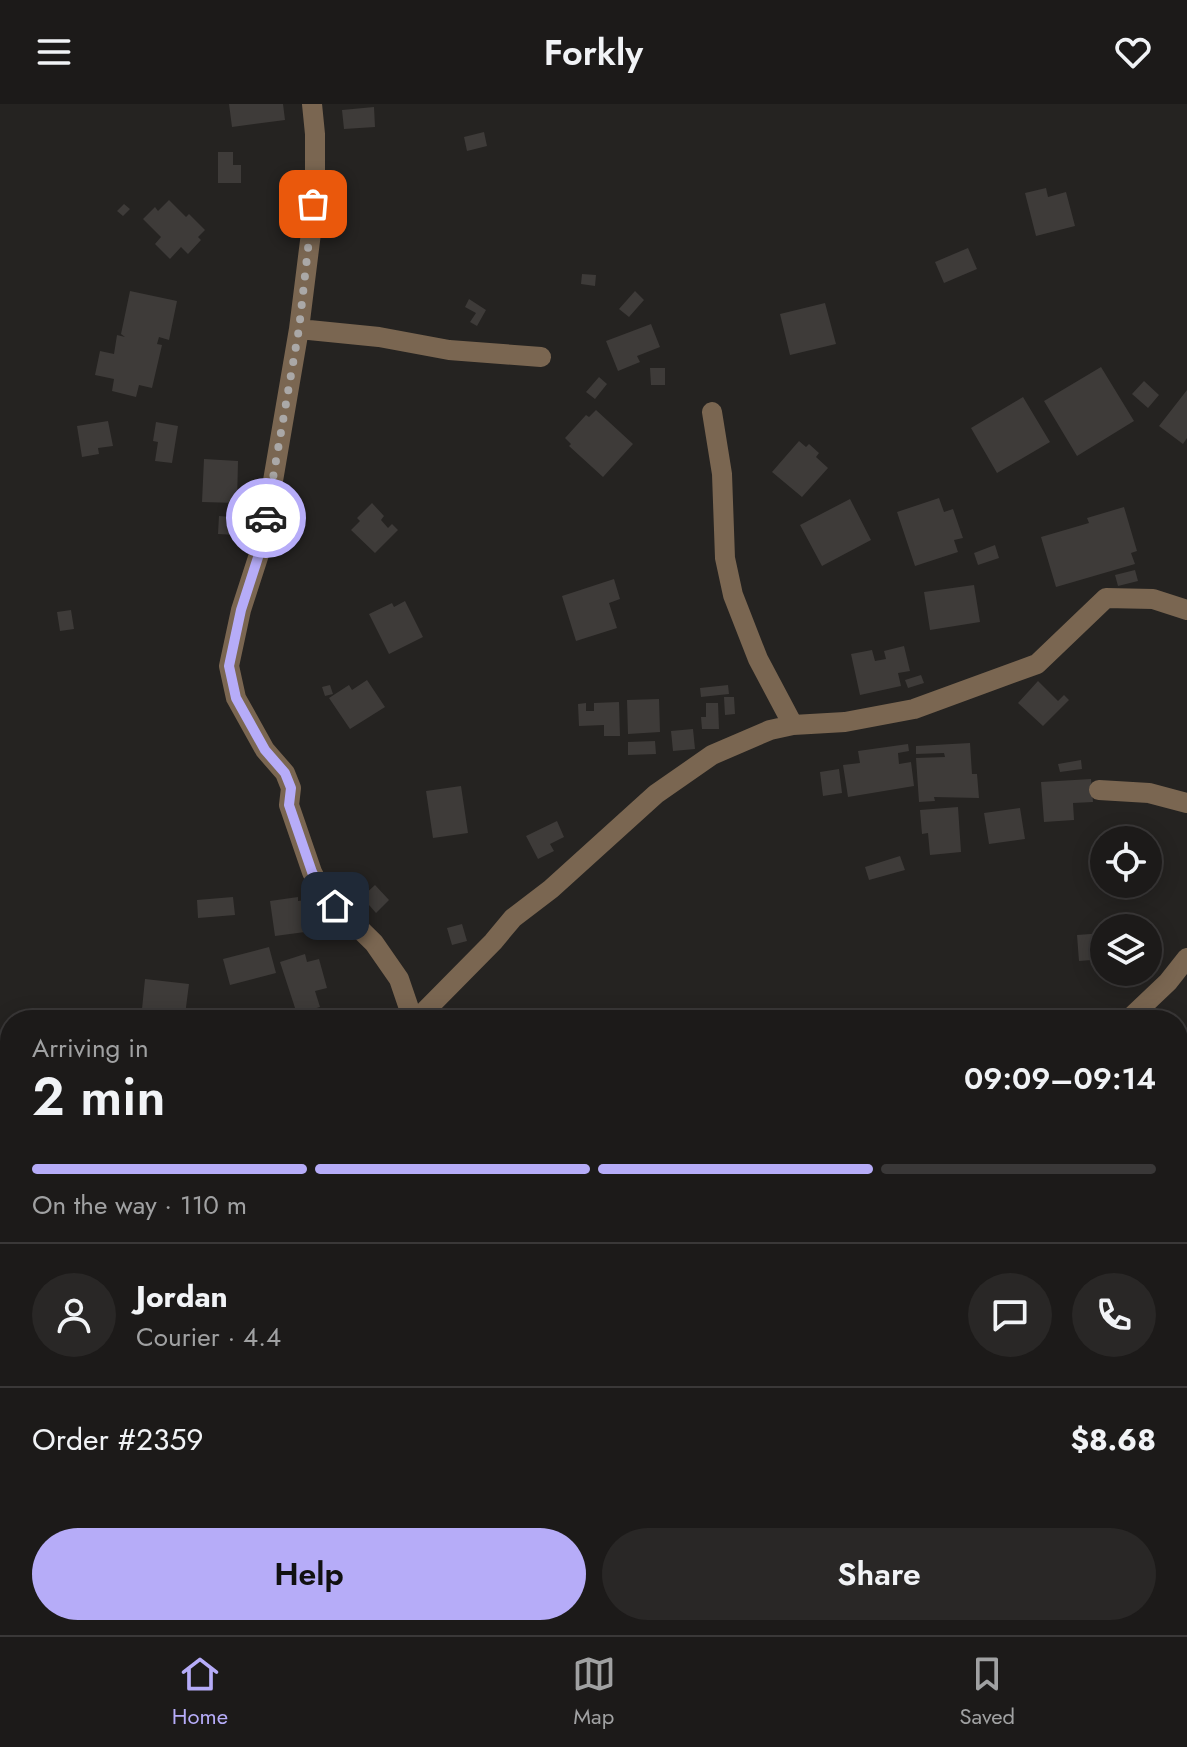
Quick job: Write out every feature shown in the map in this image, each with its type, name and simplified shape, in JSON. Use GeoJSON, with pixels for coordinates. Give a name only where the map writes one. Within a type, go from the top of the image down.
{"type":"FeatureCollection","features":[{"type":"Feature","properties":{"kind":"street"},"geometry":{"type":"LineString","coordinates":[[312,104],[315,175],[299,329],[262,545],[241,610],[229,666],[236,698],[265,750],[285,773],[291,788],[289,805],[317,882],[335,906],[374,943],[399,979],[411,1010]]}},
{"type":"Feature","properties":{"kind":"street"},"geometry":{"type":"LineString","coordinates":[[299,329],[379,337],[449,350],[541,357]]}},
{"type":"Feature","properties":{"kind":"street"},"geometry":{"type":"LineString","coordinates":[[712,412],[722,474],[726,567],[733,595],[758,659],[793,725]]}},
{"type":"Feature","properties":{"kind":"street"},"geometry":{"type":"LineString","coordinates":[[425,1010],[513,918],[551,889],[656,794],[712,755],[770,730],[793,725],[845,722],[914,709],[1037,664],[1106,598],[1153,599],[1187,610]]}},
{"type":"Feature","properties":{"kind":"street"},"geometry":{"type":"LineString","coordinates":[[1099,790],[1149,793],[1187,803]]}},
{"type":"Feature","properties":{"kind":"street"},"geometry":{"type":"LineString","coordinates":[[1139,1010],[1168,982],[1187,958]]}},
{"type":"Feature","properties":{"kind":"building"},"geometry":{"type":"Polygon","coordinates":[[[229,104],[283,104],[285,120],[232,127],[229,104]]]}},
{"type":"Feature","properties":{"kind":"building"},"geometry":{"type":"Polygon","coordinates":[[[374,107],[375,127],[344,129],[342,110],[374,107]]]}},
{"type":"Feature","properties":{"kind":"building"},"geometry":{"type":"Polygon","coordinates":[[[484,132],[487,146],[467,151],[464,137],[484,132]]]}},
{"type":"Feature","properties":{"kind":"building"},"geometry":{"type":"Polygon","coordinates":[[[218,152],[233,152],[233,165],[241,165],[241,183],[218,183],[218,152]]]}},
{"type":"Feature","properties":{"kind":"building"},"geometry":{"type":"Polygon","coordinates":[[[1046,188],[1048,197],[1066,192],[1075,226],[1036,236],[1025,193],[1046,188]]]}},
{"type":"Feature","properties":{"kind":"building"},"geometry":{"type":"Polygon","coordinates":[[[169,200],[205,230],[198,237],[201,240],[188,254],[181,247],[170,259],[155,244],[161,237],[143,219],[155,207],[158,211],[169,200]]]}},
{"type":"Feature","properties":{"kind":"building"},"geometry":{"type":"Polygon","coordinates":[[[124,204],[130,209],[123,216],[117,211],[124,204]]]}},
{"type":"Feature","properties":{"kind":"building"},"geometry":{"type":"Polygon","coordinates":[[[968,248],[977,269],[944,283],[935,262],[968,248]]]}},
{"type":"Feature","properties":{"kind":"building"},"geometry":{"type":"Polygon","coordinates":[[[582,274],[596,275],[595,286],[581,284],[582,274]]]}},
{"type":"Feature","properties":{"kind":"building"},"geometry":{"type":"Polygon","coordinates":[[[130,291],[177,301],[169,340],[159,337],[157,344],[162,345],[152,388],[139,385],[136,397],[112,391],[114,379],[95,375],[100,351],[114,354],[117,335],[125,337],[121,334],[130,291]]]}},
{"type":"Feature","properties":{"kind":"building"},"geometry":{"type":"Polygon","coordinates":[[[635,291],[644,300],[629,317],[619,309],[635,291]]]}},
{"type":"Feature","properties":{"kind":"building"},"geometry":{"type":"Polygon","coordinates":[[[469,299],[486,310],[477,326],[470,322],[476,313],[465,307],[469,299]]]}},
{"type":"Feature","properties":{"kind":"building"},"geometry":{"type":"Polygon","coordinates":[[[825,303],[836,344],[790,355],[780,314],[825,303]]]}},
{"type":"Feature","properties":{"kind":"building"},"geometry":{"type":"Polygon","coordinates":[[[651,324],[660,347],[637,356],[640,362],[618,371],[606,341],[651,324]]]}},
{"type":"Feature","properties":{"kind":"building"},"geometry":{"type":"Polygon","coordinates":[[[1101,367],[1134,421],[1077,456],[1044,401],[1101,367]]]}},
{"type":"Feature","properties":{"kind":"building"},"geometry":{"type":"Polygon","coordinates":[[[650,368],[665,368],[665,385],[651,385],[650,368]]]}},
{"type":"Feature","properties":{"kind":"building"},"geometry":{"type":"Polygon","coordinates":[[[599,377],[607,384],[595,399],[586,392],[599,377]]]}},
{"type":"Feature","properties":{"kind":"building"},"geometry":{"type":"Polygon","coordinates":[[[1144,381],[1159,395],[1148,408],[1132,394],[1144,381]]]}},
{"type":"Feature","properties":{"kind":"building"},"geometry":{"type":"Polygon","coordinates":[[[1187,390],[1187,438],[1183,444],[1159,426],[1187,390]]]}},
{"type":"Feature","properties":{"kind":"building"},"geometry":{"type":"Polygon","coordinates":[[[1023,397],[1050,442],[997,473],[971,428],[1023,397]]]}},
{"type":"Feature","properties":{"kind":"building"},"geometry":{"type":"Polygon","coordinates":[[[596,410],[633,444],[603,477],[569,446],[571,444],[565,438],[586,415],[589,417],[596,410]]]}},
{"type":"Feature","properties":{"kind":"building"},"geometry":{"type":"Polygon","coordinates":[[[108,421],[113,446],[98,448],[99,454],[82,457],[77,426],[108,421]]]}},
{"type":"Feature","properties":{"kind":"building"},"geometry":{"type":"Polygon","coordinates":[[[156,422],[178,426],[172,463],[155,461],[158,442],[153,441],[156,422]]]}},
{"type":"Feature","properties":{"kind":"building"},"geometry":{"type":"Polygon","coordinates":[[[799,441],[806,447],[809,444],[819,453],[816,457],[828,468],[802,497],[772,472],[799,441]]]}},
{"type":"Feature","properties":{"kind":"building"},"geometry":{"type":"Polygon","coordinates":[[[204,459],[238,461],[237,503],[202,502],[204,459]]]}},
{"type":"Feature","properties":{"kind":"building"},"geometry":{"type":"Polygon","coordinates":[[[939,498],[944,512],[953,509],[963,538],[954,540],[958,552],[915,566],[897,512],[939,498]]]}},
{"type":"Feature","properties":{"kind":"building"},"geometry":{"type":"Polygon","coordinates":[[[850,499],[871,540],[822,566],[800,525],[850,499]]]}},
{"type":"Feature","properties":{"kind":"building"},"geometry":{"type":"Polygon","coordinates":[[[372,503],[384,516],[381,520],[388,528],[392,524],[398,530],[375,553],[351,530],[360,521],[357,518],[372,503]]]}},
{"type":"Feature","properties":{"kind":"building"},"geometry":{"type":"Polygon","coordinates":[[[1124,507],[1137,551],[1131,553],[1135,564],[1056,587],[1041,537],[1089,523],[1087,518],[1124,507]]]}},
{"type":"Feature","properties":{"kind":"building"},"geometry":{"type":"Polygon","coordinates":[[[219,516],[256,519],[255,536],[218,534],[219,516]]]}},
{"type":"Feature","properties":{"kind":"building"},"geometry":{"type":"Polygon","coordinates":[[[995,545],[999,558],[978,565],[974,553],[995,545]]]}},
{"type":"Feature","properties":{"kind":"building"},"geometry":{"type":"Polygon","coordinates":[[[1135,570],[1138,581],[1118,586],[1115,575],[1135,570]]]}},
{"type":"Feature","properties":{"kind":"building"},"geometry":{"type":"Polygon","coordinates":[[[614,579],[620,599],[609,603],[617,628],[576,641],[562,596],[614,579]]]}},
{"type":"Feature","properties":{"kind":"building"},"geometry":{"type":"Polygon","coordinates":[[[974,585],[980,622],[930,630],[924,592],[974,585]]]}},
{"type":"Feature","properties":{"kind":"building"},"geometry":{"type":"Polygon","coordinates":[[[405,601],[423,637],[389,654],[369,614],[392,603],[394,607],[405,601]]]}},
{"type":"Feature","properties":{"kind":"building"},"geometry":{"type":"Polygon","coordinates":[[[71,610],[74,629],[60,631],[57,612],[71,610]]]}},
{"type":"Feature","properties":{"kind":"building"},"geometry":{"type":"Polygon","coordinates":[[[904,646],[910,671],[898,673],[901,686],[860,695],[851,654],[872,650],[875,661],[886,659],[884,651],[904,646]]]}},
{"type":"Feature","properties":{"kind":"building"},"geometry":{"type":"Polygon","coordinates":[[[921,675],[924,683],[908,688],[905,680],[921,675]]]}},
{"type":"Feature","properties":{"kind":"building"},"geometry":{"type":"Polygon","coordinates":[[[367,680],[385,707],[350,729],[329,698],[349,685],[352,690],[367,680]]]}},
{"type":"Feature","properties":{"kind":"building"},"geometry":{"type":"Polygon","coordinates":[[[1038,681],[1058,701],[1064,695],[1069,700],[1043,726],[1018,703],[1038,681]]]}},
{"type":"Feature","properties":{"kind":"building"},"geometry":{"type":"Polygon","coordinates":[[[330,685],[333,694],[325,696],[322,687],[330,685]]]}},
{"type":"Feature","properties":{"kind":"building"},"geometry":{"type":"Polygon","coordinates":[[[728,685],[729,694],[701,697],[700,688],[728,685]]]}},
{"type":"Feature","properties":{"kind":"building"},"geometry":{"type":"Polygon","coordinates":[[[724,697],[734,697],[735,714],[725,715],[724,697]]]}},
{"type":"Feature","properties":{"kind":"building"},"geometry":{"type":"Polygon","coordinates":[[[659,699],[660,732],[628,734],[627,700],[659,699]]]}},
{"type":"Feature","properties":{"kind":"building"},"geometry":{"type":"Polygon","coordinates":[[[619,702],[620,736],[604,736],[604,725],[579,726],[578,704],[586,703],[586,711],[594,711],[594,703],[619,702]]]}},
{"type":"Feature","properties":{"kind":"building"},"geometry":{"type":"Polygon","coordinates":[[[706,703],[718,703],[719,729],[702,729],[701,717],[706,717],[706,703]]]}},
{"type":"Feature","properties":{"kind":"building"},"geometry":{"type":"Polygon","coordinates":[[[693,729],[695,749],[673,751],[671,731],[693,729]]]}},
{"type":"Feature","properties":{"kind":"building"},"geometry":{"type":"Polygon","coordinates":[[[655,741],[656,754],[628,755],[628,742],[655,741]]]}},
{"type":"Feature","properties":{"kind":"building"},"geometry":{"type":"Polygon","coordinates":[[[970,743],[972,774],[977,774],[979,798],[934,797],[935,801],[919,802],[916,758],[945,757],[944,753],[916,754],[916,746],[970,743]]]}},
{"type":"Feature","properties":{"kind":"building"},"geometry":{"type":"Polygon","coordinates":[[[908,744],[909,751],[898,753],[899,764],[911,762],[914,786],[848,797],[843,765],[860,763],[858,751],[908,744]]]}},
{"type":"Feature","properties":{"kind":"building"},"geometry":{"type":"Polygon","coordinates":[[[1081,760],[1082,769],[1060,772],[1058,764],[1081,760]]]}},
{"type":"Feature","properties":{"kind":"building"},"geometry":{"type":"Polygon","coordinates":[[[839,769],[842,793],[823,796],[820,772],[839,769]]]}},
{"type":"Feature","properties":{"kind":"building"},"geometry":{"type":"Polygon","coordinates":[[[1091,779],[1093,802],[1073,803],[1074,820],[1044,822],[1041,782],[1091,779]]]}},
{"type":"Feature","properties":{"kind":"building"},"geometry":{"type":"Polygon","coordinates":[[[461,786],[468,833],[433,838],[426,791],[461,786]]]}},
{"type":"Feature","properties":{"kind":"building"},"geometry":{"type":"Polygon","coordinates":[[[958,807],[961,852],[930,855],[928,833],[922,834],[920,810],[958,807]]]}},
{"type":"Feature","properties":{"kind":"building"},"geometry":{"type":"Polygon","coordinates":[[[1020,808],[1025,839],[989,844],[984,813],[1020,808]]]}},
{"type":"Feature","properties":{"kind":"building"},"geometry":{"type":"Polygon","coordinates":[[[557,821],[564,837],[550,844],[554,851],[538,859],[526,836],[557,821]]]}},
{"type":"Feature","properties":{"kind":"building"},"geometry":{"type":"Polygon","coordinates":[[[900,856],[905,870],[869,880],[865,867],[900,856]]]}},
{"type":"Feature","properties":{"kind":"building"},"geometry":{"type":"Polygon","coordinates":[[[375,885],[389,900],[376,913],[362,897],[375,885]]]}},
{"type":"Feature","properties":{"kind":"building"},"geometry":{"type":"Polygon","coordinates":[[[233,897],[235,915],[198,918],[197,900],[233,897]]]}},
{"type":"Feature","properties":{"kind":"building"},"geometry":{"type":"Polygon","coordinates":[[[298,897],[298,901],[315,899],[320,930],[275,936],[270,901],[298,897]]]}},
{"type":"Feature","properties":{"kind":"building"},"geometry":{"type":"Polygon","coordinates":[[[462,924],[467,941],[452,945],[447,928],[462,924]]]}},
{"type":"Feature","properties":{"kind":"building"},"geometry":{"type":"Polygon","coordinates":[[[1090,934],[1090,960],[1079,961],[1077,935],[1090,934]]]}},
{"type":"Feature","properties":{"kind":"building"},"geometry":{"type":"Polygon","coordinates":[[[269,947],[276,973],[230,985],[223,959],[269,947]]]}},
{"type":"Feature","properties":{"kind":"building"},"geometry":{"type":"Polygon","coordinates":[[[305,954],[307,962],[319,959],[327,988],[315,991],[320,1007],[296,1010],[280,962],[305,954]]]}},
{"type":"Feature","properties":{"kind":"building"},"geometry":{"type":"Polygon","coordinates":[[[145,979],[189,984],[186,1010],[142,1009],[145,979]]]}},
{"type":"Feature","properties":{"kind":"way so far"},"geometry":{"type":"LineString","coordinates":[[266,518],[299,329],[313,204]]}},
{"type":"Feature","properties":{"kind":"route"},"geometry":{"type":"LineString","coordinates":[[266,518],[262,545],[250,577],[229,666],[236,698],[265,750],[285,773],[291,788],[289,805],[312,872],[322,892],[335,906]]}}]}
